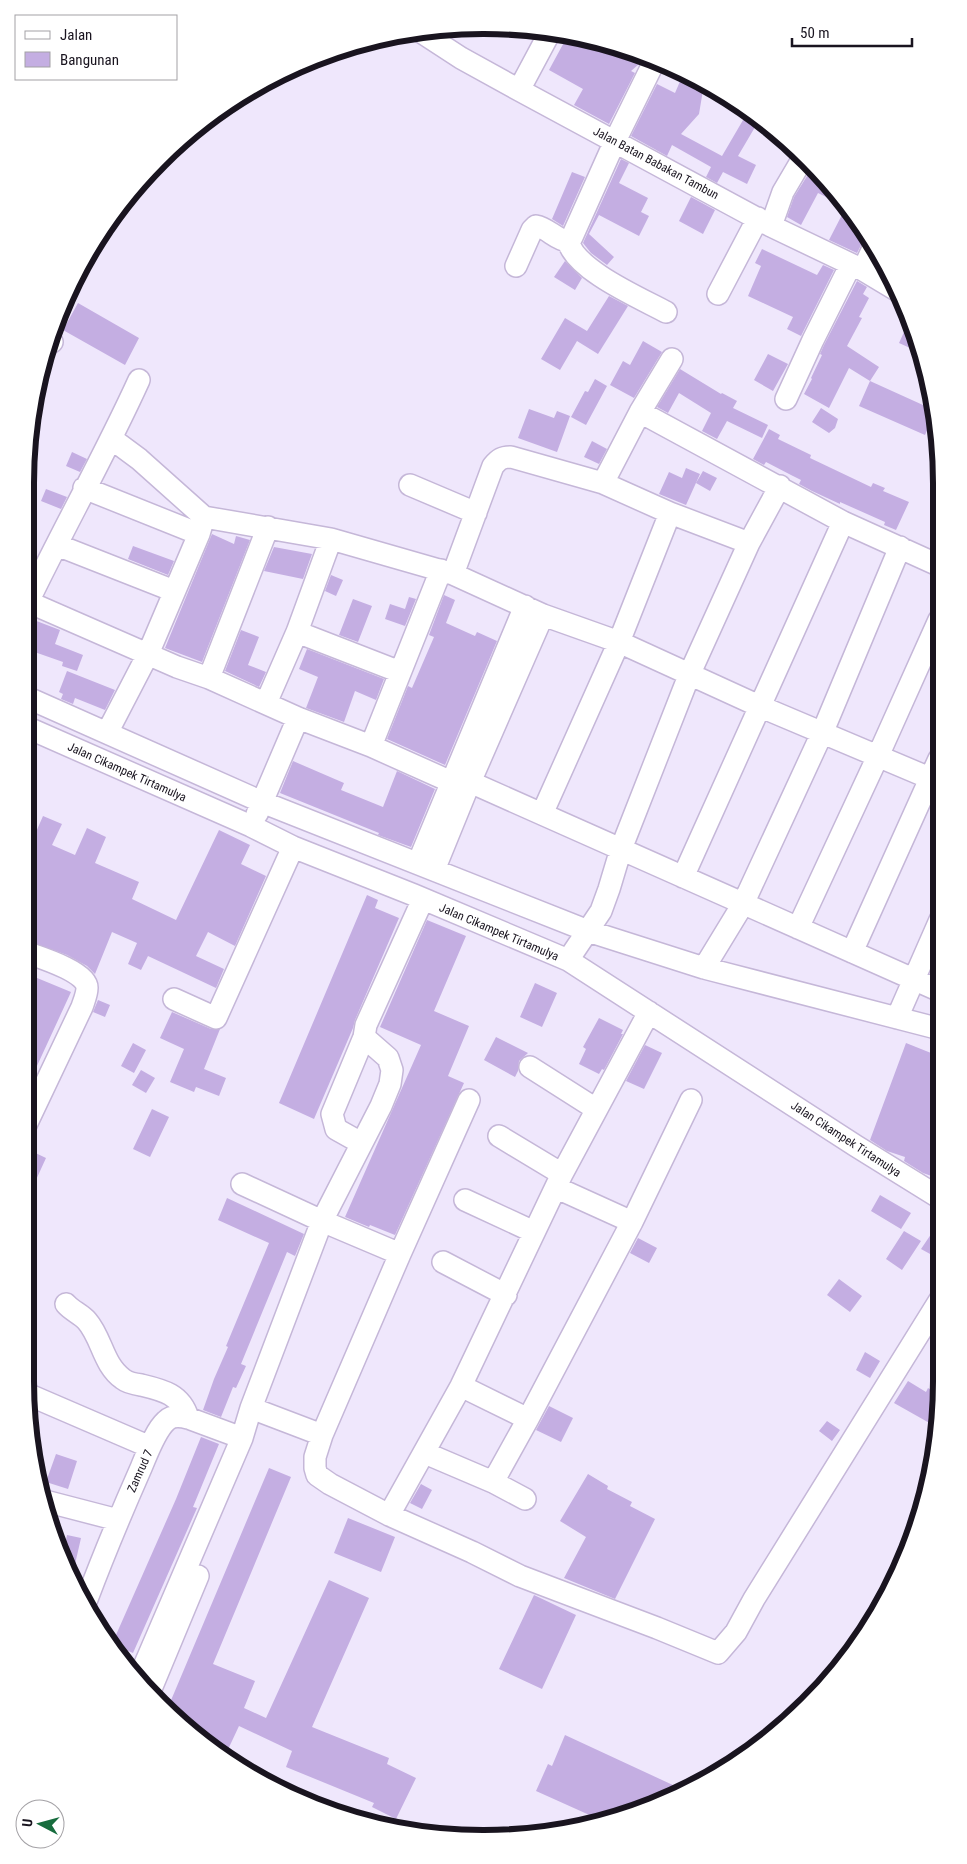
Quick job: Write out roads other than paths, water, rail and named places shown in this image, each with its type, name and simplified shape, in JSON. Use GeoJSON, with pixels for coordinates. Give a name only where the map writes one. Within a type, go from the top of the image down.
{"type":"FeatureCollection","features":[{"type":"Feature","properties":{"kind":"street","name":"Jalan Batan Babakan Tambun"},"geometry":{"type":"LineString","coordinates":[[430,38],[461,58],[519,90],[887,285]]}},
{"type":"Feature","properties":{"kind":"street"},"geometry":{"type":"LineString","coordinates":[[519,90],[546,39]]}},
{"type":"Feature","properties":{"kind":"street"},"geometry":{"type":"LineString","coordinates":[[516,266],[532,230],[536,226],[541,227],[563,241],[568,241],[572,238],[651,66]]}},
{"type":"Feature","properties":{"kind":"street"},"geometry":{"type":"LineString","coordinates":[[718,294],[765,222],[800,163]]}},
{"type":"Feature","properties":{"kind":"street"},"geometry":{"type":"LineString","coordinates":[[568,241],[570,249],[575,256],[600,276],[666,312]]}},
{"type":"Feature","properties":{"kind":"street"},"geometry":{"type":"LineString","coordinates":[[786,399],[813,340],[856,268],[869,252]]}},
{"type":"Feature","properties":{"kind":"street"},"geometry":{"type":"LineString","coordinates":[[604,484],[640,412],[672,359]]}},
{"type":"Feature","properties":{"kind":"street"},"geometry":{"type":"LineString","coordinates":[[34,589],[84,488],[112,439],[139,380]]}},
{"type":"Feature","properties":{"kind":"street"},"geometry":{"type":"LineString","coordinates":[[640,412],[780,486],[843,522],[933,563]]}},
{"type":"Feature","properties":{"kind":"street"},"geometry":{"type":"LineString","coordinates":[[112,439],[139,459],[202,525]]}},
{"type":"Feature","properties":{"kind":"street"},"geometry":{"type":"LineString","coordinates":[[371,746],[400,672],[476,513],[493,466],[498,460],[504,457],[511,457],[604,484],[670,513],[749,543]]}},
{"type":"Feature","properties":{"kind":"street"},"geometry":{"type":"LineString","coordinates":[[410,485],[476,513]]}},
{"type":"Feature","properties":{"kind":"street"},"geometry":{"type":"LineString","coordinates":[[568,960],[598,916],[605,901],[621,849],[690,673],[749,543],[780,486]]}},
{"type":"Feature","properties":{"kind":"street"},"geometry":{"type":"LineString","coordinates":[[84,488],[202,525],[268,527],[331,539],[447,572],[534,610],[619,642],[759,706],[823,731],[933,779]]}},
{"type":"Feature","properties":{"kind":"street"},"geometry":{"type":"LineString","coordinates":[[542,814],[619,642],[670,513]]}},
{"type":"Feature","properties":{"kind":"street"},"geometry":{"type":"LineString","coordinates":[[684,877],[843,522]]}},
{"type":"Feature","properties":{"kind":"street"},"geometry":{"type":"LineString","coordinates":[[107,733],[148,654],[202,525]]}},
{"type":"Feature","properties":{"kind":"street"},"geometry":{"type":"LineString","coordinates":[[209,678],[268,527]]}},
{"type":"Feature","properties":{"kind":"street"},"geometry":{"type":"LineString","coordinates":[[266,703],[297,632],[331,539]]}},
{"type":"Feature","properties":{"kind":"street"},"geometry":{"type":"LineString","coordinates":[[57,545],[174,590]]}},
{"type":"Feature","properties":{"kind":"street"},"geometry":{"type":"LineString","coordinates":[[704,968],[743,904],[823,731],[900,548]]}},
{"type":"Feature","properties":{"kind":"street"},"geometry":{"type":"LineString","coordinates":[[34,605],[177,667],[209,678],[298,718],[542,814],[933,988]]}},
{"type":"Feature","properties":{"kind":"street"},"geometry":{"type":"LineString","coordinates":[[361,1143],[336,1129],[332,1114],[364,1037],[366,1024],[418,897],[426,867],[463,784],[534,610]]}},
{"type":"Feature","properties":{"kind":"street"},"geometry":{"type":"LineString","coordinates":[[297,632],[400,672]]}},
{"type":"Feature","properties":{"kind":"street"},"geometry":{"type":"LineString","coordinates":[[798,928],[933,633]]}},
{"type":"Feature","properties":{"kind":"street"},"geometry":{"type":"LineString","coordinates":[[34,701],[262,802],[588,931],[704,968],[933,1027]]}},
{"type":"Feature","properties":{"kind":"street"},"geometry":{"type":"LineString","coordinates":[[251,826],[298,718]]}},
{"type":"Feature","properties":{"kind":"street","name":"Jalan Cikampek Tirtamulya"},"geometry":{"type":"LineString","coordinates":[[34,731],[251,826],[293,847],[568,960],[933,1194]]}},
{"type":"Feature","properties":{"kind":"street"},"geometry":{"type":"LineString","coordinates":[[852,952],[933,784]]}},
{"type":"Feature","properties":{"kind":"street"},"geometry":{"type":"LineString","coordinates":[[174,999],[216,1018],[293,847]]}},
{"type":"Feature","properties":{"kind":"street"},"geometry":{"type":"LineString","coordinates":[[897,1018],[933,936]]}},
{"type":"Feature","properties":{"kind":"street"},"geometry":{"type":"LineString","coordinates":[[34,955],[75,972],[85,981],[87,987],[82,1007],[34,1108]]}},
{"type":"Feature","properties":{"kind":"street"},"geometry":{"type":"LineString","coordinates":[[389,1515],[461,1386],[559,1181],[649,1012]]}},
{"type":"Feature","properties":{"kind":"street"},"geometry":{"type":"LineString","coordinates":[[145,1677],[246,1424],[322,1221],[381,1106],[390,1084],[392,1070],[388,1058],[364,1037]]}},
{"type":"Feature","properties":{"kind":"street"},"geometry":{"type":"LineString","coordinates":[[530,1067],[596,1109]]}},
{"type":"Feature","properties":{"kind":"street"},"geometry":{"type":"LineString","coordinates":[[469,1100],[322,1435],[315,1457],[315,1468],[317,1474],[330,1484],[389,1515],[520,1576],[718,1653],[736,1632],[754,1599],[933,1311]]}},
{"type":"Feature","properties":{"kind":"street"},"geometry":{"type":"LineString","coordinates":[[493,1482],[632,1222],[691,1100]]}},
{"type":"Feature","properties":{"kind":"street"},"geometry":{"type":"LineString","coordinates":[[499,1136],[559,1181],[632,1222]]}},
{"type":"Feature","properties":{"kind":"street"},"geometry":{"type":"LineString","coordinates":[[242,1184],[400,1254]]}},
{"type":"Feature","properties":{"kind":"street"},"geometry":{"type":"LineString","coordinates":[[465,1200],[534,1232]]}},
{"type":"Feature","properties":{"kind":"street"},"geometry":{"type":"LineString","coordinates":[[442,1262],[506,1295]]}},
{"type":"Feature","properties":{"kind":"street"},"geometry":{"type":"LineString","coordinates":[[66,1304],[86,1320],[95,1334],[104,1355],[122,1379],[129,1383],[165,1392],[174,1397],[181,1402],[188,1418]]}},
{"type":"Feature","properties":{"kind":"street"},"geometry":{"type":"LineString","coordinates":[[461,1386],[528,1419]]}},
{"type":"Feature","properties":{"kind":"street"},"geometry":{"type":"LineString","coordinates":[[35,1401],[150,1446]]}},
{"type":"Feature","properties":{"kind":"street","name":"Zamrud 7"},"geometry":{"type":"LineString","coordinates":[[86,1591],[150,1446],[170,1417],[178,1416],[246,1424],[322,1435]]}},
{"type":"Feature","properties":{"kind":"street"},"geometry":{"type":"LineString","coordinates":[[425,1453],[493,1482],[525,1499]]}},
{"type":"Feature","properties":{"kind":"street"},"geometry":{"type":"LineString","coordinates":[[51,1503],[118,1520]]}}]}
